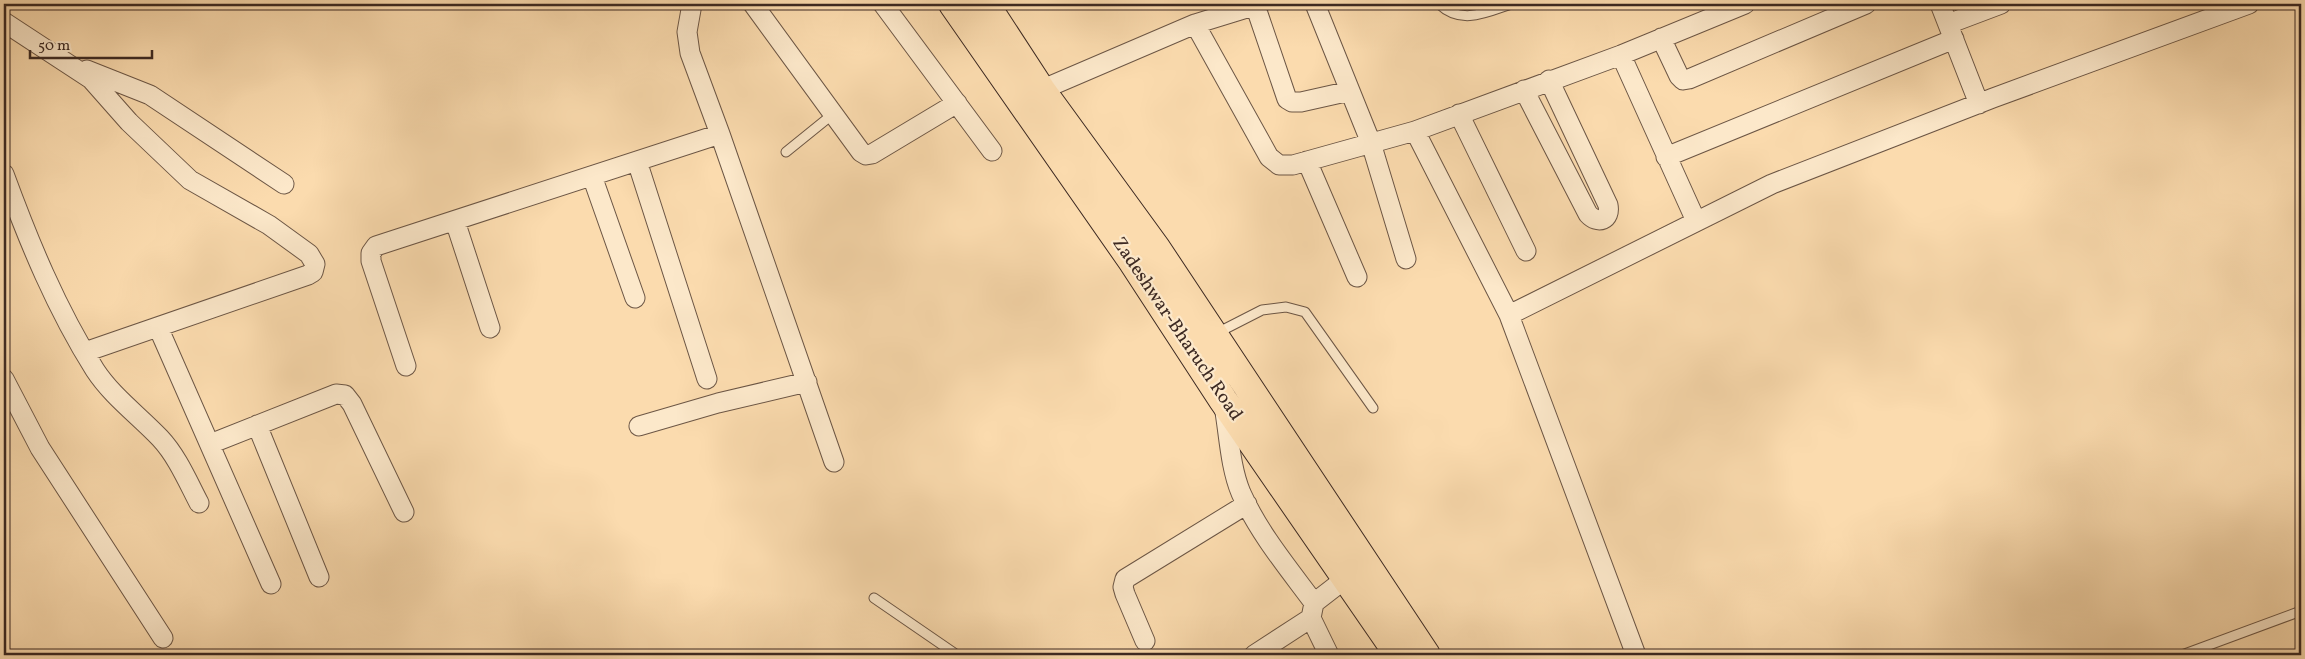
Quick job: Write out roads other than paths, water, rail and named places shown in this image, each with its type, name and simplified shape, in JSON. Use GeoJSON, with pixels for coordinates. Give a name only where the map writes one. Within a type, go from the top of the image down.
{"type":"FeatureCollection","features":[{"type":"Feature","properties":{"kind":"main road","name":"Zadeshwar-Bharuch Road"},"geometry":{"type":"LineString","coordinates":[[953,4],[1133,262],[1223,400],[1399,655]]}},
{"type":"Feature","properties":{"kind":"main road","name":"Zadeshwar-Bharuch Road"},"geometry":{"type":"LineString","coordinates":[[985,4],[1041,90],[1156,248],[1426,655]]}},
{"type":"Feature","properties":{"kind":"street"},"geometry":{"type":"LineString","coordinates":[[692,4],[687,42],[834,462]]}},
{"type":"Feature","properties":{"kind":"street"},"geometry":{"type":"LineString","coordinates":[[753,4],[861,152],[866,155],[872,154],[957,103]]}},
{"type":"Feature","properties":{"kind":"street"},"geometry":{"type":"LineString","coordinates":[[883,4],[992,151]]}},
{"type":"Feature","properties":{"kind":"street"},"geometry":{"type":"LineString","coordinates":[[1314,4],[1370,143],[1406,259]]}},
{"type":"Feature","properties":{"kind":"street"},"geometry":{"type":"LineString","coordinates":[[1195,24],[1269,157],[1279,165],[1293,165],[1415,131],[1621,55],[1745,4]]}},
{"type":"Feature","properties":{"kind":"street"},"geometry":{"type":"LineString","coordinates":[[1660,38],[1678,76],[1683,80],[1866,4]]}},
{"type":"Feature","properties":{"kind":"street"},"geometry":{"type":"LineString","coordinates":[[1940,4],[1979,104]]}},
{"type":"Feature","properties":{"kind":"street"},"geometry":{"type":"LineString","coordinates":[[1666,157],[1951,32],[2001,4]]}},
{"type":"Feature","properties":{"kind":"street"},"geometry":{"type":"LineString","coordinates":[[1509,315],[1772,184],[1979,104],[2249,4]]}},
{"type":"Feature","properties":{"kind":"street"},"geometry":{"type":"LineString","coordinates":[[1041,90],[1195,24],[1257,5],[1287,99],[1292,102],[1300,102],[1350,91]]}},
{"type":"Feature","properties":{"kind":"street"},"geometry":{"type":"LineString","coordinates":[[4,22],[91,79],[128,122],[190,180],[269,225],[309,254],[315,264],[313,272],[308,275],[85,352]]}},
{"type":"Feature","properties":{"kind":"street"},"geometry":{"type":"LineString","coordinates":[[1621,55],[1696,221]]}},
{"type":"Feature","properties":{"kind":"street"},"geometry":{"type":"LineString","coordinates":[[60,60],[150,96],[284,184]]}},
{"type":"Feature","properties":{"kind":"street"},"geometry":{"type":"LineString","coordinates":[[1524,90],[1588,214],[1593,220],[1599,221],[1606,218],[1609,211],[1608,205],[1550,80]]}},
{"type":"Feature","properties":{"kind":"street"},"geometry":{"type":"LineString","coordinates":[[1459,114],[1526,251]]}},
{"type":"Feature","properties":{"kind":"street"},"geometry":{"type":"LineString","coordinates":[[1415,131],[1509,315],[1636,655]]}},
{"type":"Feature","properties":{"kind":"street"},"geometry":{"type":"LineString","coordinates":[[406,366],[371,262],[371,253],[376,246],[720,134]]}},
{"type":"Feature","properties":{"kind":"street"},"geometry":{"type":"LineString","coordinates":[[637,161],[707,379]]}},
{"type":"Feature","properties":{"kind":"street"},"geometry":{"type":"LineString","coordinates":[[1307,161],[1357,277]]}},
{"type":"Feature","properties":{"kind":"street"},"geometry":{"type":"LineString","coordinates":[[4,174],[32,249],[60,312],[105,383],[162,440],[181,469],[199,503]]}},
{"type":"Feature","properties":{"kind":"street"},"geometry":{"type":"LineString","coordinates":[[592,176],[636,298]]}},
{"type":"Feature","properties":{"kind":"street"},"geometry":{"type":"LineString","coordinates":[[455,220],[490,328]]}},
{"type":"Feature","properties":{"kind":"street"},"geometry":{"type":"LineString","coordinates":[[158,326],[271,584]]}},
{"type":"Feature","properties":{"kind":"street"},"geometry":{"type":"LineString","coordinates":[[4,379],[40,448],[163,638]]}},
{"type":"Feature","properties":{"kind":"street"},"geometry":{"type":"LineString","coordinates":[[639,426],[718,403],[806,382]]}},
{"type":"Feature","properties":{"kind":"street"},"geometry":{"type":"LineString","coordinates":[[210,444],[336,394],[345,394],[352,404],[404,512]]}},
{"type":"Feature","properties":{"kind":"street"},"geometry":{"type":"LineString","coordinates":[[1223,400],[1232,459],[1241,492],[1260,528],[1312,611],[1329,655]]}},
{"type":"Feature","properties":{"kind":"street"},"geometry":{"type":"LineString","coordinates":[[257,425],[319,577]]}},
{"type":"Feature","properties":{"kind":"street"},"geometry":{"type":"LineString","coordinates":[[1145,641],[1125,594],[1123,587],[1125,579],[1247,504]]}},
{"type":"Feature","properties":{"kind":"street"},"geometry":{"type":"LineString","coordinates":[[1254,655],[1312,611],[1345,579]]}},
{"type":"Feature","properties":{"kind":"lane"},"geometry":{"type":"LineString","coordinates":[[1439,4],[1449,13],[1466,16],[1511,4]]}},
{"type":"Feature","properties":{"kind":"lane"},"geometry":{"type":"LineString","coordinates":[[786,152],[834,114]]}},
{"type":"Feature","properties":{"kind":"lane"},"geometry":{"type":"LineString","coordinates":[[1212,335],[1262,310],[1286,307],[1305,312],[1373,408]]}},
{"type":"Feature","properties":{"kind":"lane"},"geometry":{"type":"LineString","coordinates":[[874,598],[957,655]]}},
{"type":"Feature","properties":{"kind":"lane"},"geometry":{"type":"LineString","coordinates":[[2182,655],[2301,611]]}}]}
